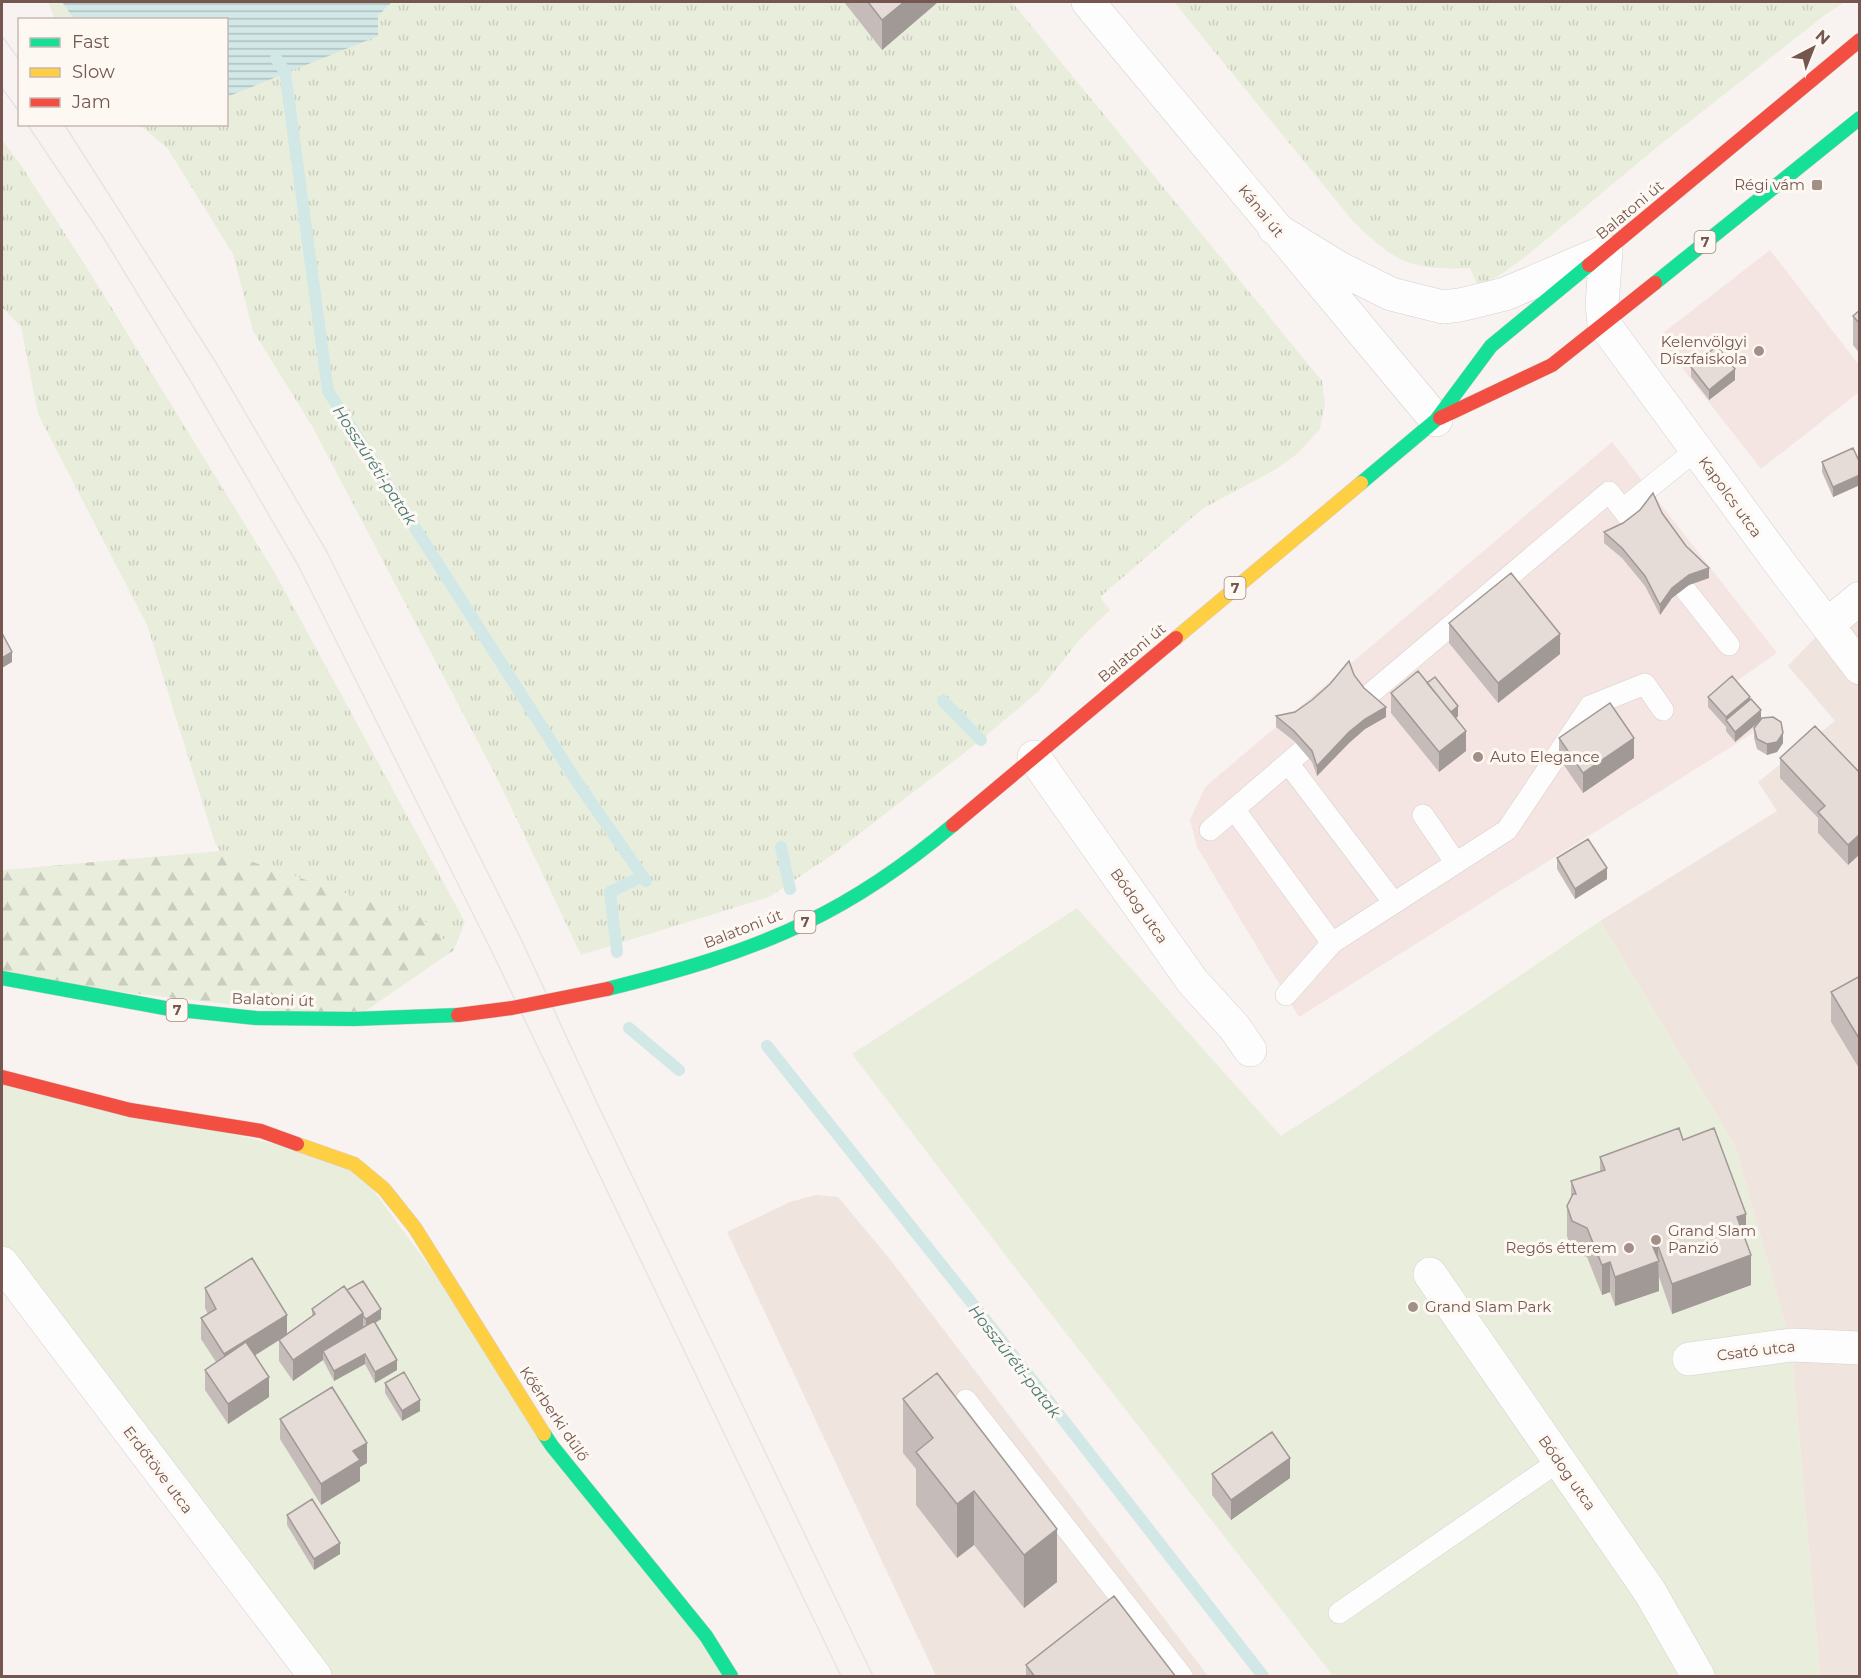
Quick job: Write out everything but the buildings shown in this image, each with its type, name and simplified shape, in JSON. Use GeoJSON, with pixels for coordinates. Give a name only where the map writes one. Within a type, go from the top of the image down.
{"type":"FeatureCollection","features":[{"type":"Feature","properties":{"kind":"main road","name":"Balatoni út"},"geometry":{"type":"LineString","coordinates":[[2,978],[170,1009],[256,1018],[354,1019],[458,1015],[512,1008],[662,976],[726,955],[829,911],[880,880],[934,841],[1436,420],[1491,346],[1860,40]]}},
{"type":"Feature","properties":{"kind":"main road","name":"Balatoni út"},"geometry":{"type":"LineString","coordinates":[[1436,420],[1552,365],[1860,118]]}},
{"type":"Feature","properties":{"kind":"main road","name":"Kőérberki dűlő"},"geometry":{"type":"LineString","coordinates":[[2,1077],[130,1110],[261,1131],[354,1164],[384,1189],[415,1228],[552,1446],[706,1636],[731,1677]]}},
{"type":"Feature","properties":{"kind":"street","name":"Kánai út"},"geometry":{"type":"LineString","coordinates":[[1088,2],[1436,420]]}},
{"type":"Feature","properties":{"kind":"street"},"geometry":{"type":"LineString","coordinates":[[1274,228],[1339,268],[1391,294],[1443,307],[1505,294],[1606,251],[1602,305],[1604,324]]}},
{"type":"Feature","properties":{"kind":"street","name":"Kapolcs utca"},"geometry":{"type":"LineString","coordinates":[[1604,324],[1860,668]]}},
{"type":"Feature","properties":{"kind":"street"},"geometry":{"type":"LineString","coordinates":[[1827,626],[1860,598]]}},
{"type":"Feature","properties":{"kind":"street","name":"Bódog utca"},"geometry":{"type":"LineString","coordinates":[[1034,756],[1193,982],[1235,1028],[1250,1050]]}},
{"type":"Feature","properties":{"kind":"street","name":"Erdőtöve utca"},"geometry":{"type":"LineString","coordinates":[[2,1263],[315,1677]]}},
{"type":"Feature","properties":{"kind":"street","name":"Bódog utca"},"geometry":{"type":"LineString","coordinates":[[1430,1274],[1650,1592],[1698,1677]]}},
{"type":"Feature","properties":{"kind":"street","name":"Csató utca"},"geometry":{"type":"LineString","coordinates":[[1689,1359],[1791,1345],[1860,1348]]}},
{"type":"Feature","properties":{"kind":"lane"},"geometry":{"type":"LineString","coordinates":[[1623,509],[1696,450]]}},
{"type":"Feature","properties":{"kind":"lane"},"geometry":{"type":"LineString","coordinates":[[1210,830],[1609,492],[1729,645]]}},
{"type":"Feature","properties":{"kind":"lane"},"geometry":{"type":"LineString","coordinates":[[1286,995],[1332,943],[1507,830],[1590,706],[1645,684],[1663,710]]}},
{"type":"Feature","properties":{"kind":"lane"},"geometry":{"type":"LineString","coordinates":[[1288,763],[1394,903]]}},
{"type":"Feature","properties":{"kind":"lane"},"geometry":{"type":"LineString","coordinates":[[1234,809],[1332,943]]}},
{"type":"Feature","properties":{"kind":"lane"},"geometry":{"type":"LineString","coordinates":[[1423,815],[1456,863]]}},
{"type":"Feature","properties":{"kind":"lane"},"geometry":{"type":"LineString","coordinates":[[966,1400],[1182,1677]]}},
{"type":"Feature","properties":{"kind":"lane"},"geometry":{"type":"LineString","coordinates":[[1340,1613],[1559,1461]]}},
{"type":"Feature","properties":{"kind":"shaded area"},"geometry":{"type":"Polygon","coordinates":[[[62,2],[392,2],[378,16],[378,36],[228,97],[228,18],[73,18],[62,2]]]}},
{"type":"Feature","properties":{"kind":"shaded area","name":"Kelenvölgyi Díszfaiskola"},"geometry":{"type":"Polygon","coordinates":[[[1770,250],[1859,365],[1859,392],[1761,469],[1658,337],[1770,250]]]}},
{"type":"Feature","properties":{"kind":"shaded area","name":"Auto Elegance"},"geometry":{"type":"Polygon","coordinates":[[[1612,442],[1777,653],[1735,682],[1766,725],[1299,1017],[1197,847],[1190,820],[1205,787],[1612,442]]]}},
{"type":"Feature","properties":{"kind":"shaded area"},"geometry":{"type":"Polygon","coordinates":[[[1859,598],[1859,1676],[1820,1676],[1791,1345],[1735,1146],[1600,921],[1777,811],[1758,782],[1835,721],[1788,666],[1827,625],[1859,598]]]}},
{"type":"Feature","properties":{"kind":"shaded area"},"geometry":{"type":"Polygon","coordinates":[[[816,1195],[838,1197],[889,1258],[1208,1676],[936,1676],[727,1232],[790,1202],[816,1195]]]}},
{"type":"Feature","properties":{"kind":"green space"},"geometry":{"type":"Polygon","coordinates":[[[48,2],[62,2],[73,18],[55,18],[48,2]]]}},
{"type":"Feature","properties":{"kind":"green space"},"geometry":{"type":"Polygon","coordinates":[[[392,2],[1012,2],[1322,381],[1325,403],[1320,429],[1297,454],[1273,471],[1202,509],[1100,597],[1110,610],[1081,638],[1038,692],[981,740],[832,855],[769,897],[581,955],[500,784],[312,426],[253,331],[233,254],[168,149],[141,126],[228,126],[228,97],[285,72],[378,16],[392,2]]]}},
{"type":"Feature","properties":{"kind":"green space"},"geometry":{"type":"Polygon","coordinates":[[[1174,2],[1845,2],[1825,15],[1656,148],[1524,258],[1497,277],[1477,285],[1470,268],[1432,268],[1417,265],[1392,254],[1366,234],[1352,220],[1174,2]]]}},
{"type":"Feature","properties":{"kind":"green space"},"geometry":{"type":"Polygon","coordinates":[[[2,140],[19,162],[92,276],[275,573],[465,922],[454,950],[417,914],[381,905],[220,851],[215,843],[147,625],[38,414],[21,327],[2,307],[2,140]]]}},
{"type":"Feature","properties":{"kind":"green space"},"geometry":{"type":"Polygon","coordinates":[[[220,851],[381,905],[417,914],[454,950],[354,1019],[2,978],[2,870],[220,851]]]}},
{"type":"Feature","properties":{"kind":"green space","name":"Grand Slam Park"},"geometry":{"type":"Polygon","coordinates":[[[1077,908],[1281,1136],[1600,921],[1735,1146],[1791,1345],[1820,1676],[1333,1676],[852,1054],[1077,908]]]}},
{"type":"Feature","properties":{"kind":"green space"},"geometry":{"type":"Polygon","coordinates":[[[2,1077],[354,1164],[731,1676],[303,1676],[2,1285],[2,1077]]]}},
{"type":"Feature","properties":{"kind":"waterway","name":"Hosszúréti-patak"},"geometry":{"type":"LineString","coordinates":[[276,58],[285,72],[328,391],[577,782],[646,881]]}},
{"type":"Feature","properties":{"kind":"waterway"},"geometry":{"type":"LineString","coordinates":[[943,701],[981,740]]}},
{"type":"Feature","properties":{"kind":"waterway"},"geometry":{"type":"LineString","coordinates":[[781,847],[790,889]]}},
{"type":"Feature","properties":{"kind":"waterway"},"geometry":{"type":"LineString","coordinates":[[617,952],[610,892],[643,876]]}},
{"type":"Feature","properties":{"kind":"waterway"},"geometry":{"type":"LineString","coordinates":[[629,1028],[679,1070]]}},
{"type":"Feature","properties":{"kind":"waterway","name":"Hosszúréti-patak"},"geometry":{"type":"LineString","coordinates":[[767,1046],[987,1322],[1263,1676]]}},
{"type":"Feature","properties":{"kind":"tram line"},"geometry":{"type":"LineString","coordinates":[[2,36],[18,58]]}},
{"type":"Feature","properties":{"kind":"tram line"},"geometry":{"type":"LineString","coordinates":[[2,88],[18,110]]}},
{"type":"Feature","properties":{"kind":"tram line"},"geometry":{"type":"LineString","coordinates":[[28,126],[103,237],[298,565],[491,950],[841,1676]]}},
{"type":"Feature","properties":{"kind":"tram line"},"geometry":{"type":"LineString","coordinates":[[65,126],[215,361],[327,552],[521,939],[598,1105],[873,1676]]}},
{"type":"Feature","properties":{"kind":"traffic: fast"},"geometry":{"type":"LineString","coordinates":[[1655,283],[1860,118]]}},
{"type":"Feature","properties":{"kind":"traffic: fast"},"geometry":{"type":"LineString","coordinates":[[1361,483],[1436,420],[1491,346],[1589,265]]}},
{"type":"Feature","properties":{"kind":"traffic: fast"},"geometry":{"type":"LineString","coordinates":[[607,989],[709,961],[807,922],[846,902],[883,878],[953,825]]}},
{"type":"Feature","properties":{"kind":"traffic: fast"},"geometry":{"type":"LineString","coordinates":[[2,978],[170,1009],[256,1018],[354,1019],[458,1015]]}},
{"type":"Feature","properties":{"kind":"traffic: fast"},"geometry":{"type":"LineString","coordinates":[[544,1434],[706,1636],[731,1676]]}},
{"type":"Feature","properties":{"kind":"traffic: slow"},"geometry":{"type":"LineString","coordinates":[[1176,638],[1361,483]]}},
{"type":"Feature","properties":{"kind":"traffic: slow"},"geometry":{"type":"LineString","coordinates":[[297,1144],[354,1164],[384,1189],[415,1228],[544,1434]]}},
{"type":"Feature","properties":{"kind":"traffic: jam"},"geometry":{"type":"LineString","coordinates":[[1589,265],[1860,40]]}},
{"type":"Feature","properties":{"kind":"traffic: jam"},"geometry":{"type":"LineString","coordinates":[[1440,418],[1552,365],[1655,283]]}},
{"type":"Feature","properties":{"kind":"traffic: jam"},"geometry":{"type":"LineString","coordinates":[[953,825],[1176,638]]}},
{"type":"Feature","properties":{"kind":"traffic: jam"},"geometry":{"type":"LineString","coordinates":[[458,1015],[512,1008],[607,989]]}},
{"type":"Feature","properties":{"kind":"traffic: jam"},"geometry":{"type":"LineString","coordinates":[[2,1077],[130,1110],[261,1131],[297,1144]]}},
{"type":"Feature","properties":{"kind":"place","name":"Régi vám"},"geometry":{"type":"Point","coordinates":[1817,185]}},
{"type":"Feature","properties":{"kind":"place","name":"Kelenvölgyi Díszfaiskola"},"geometry":{"type":"Point","coordinates":[1759,351]}},
{"type":"Feature","properties":{"kind":"place","name":"Auto Elegance"},"geometry":{"type":"Point","coordinates":[1478,757]}},
{"type":"Feature","properties":{"kind":"place","name":"Grand Slam Panzió"},"geometry":{"type":"Point","coordinates":[1656,1240]}},
{"type":"Feature","properties":{"kind":"place","name":"Regős étterem"},"geometry":{"type":"Point","coordinates":[1629,1248]}},
{"type":"Feature","properties":{"kind":"place","name":"Grand Slam Park"},"geometry":{"type":"Point","coordinates":[1413,1307]}}]}
